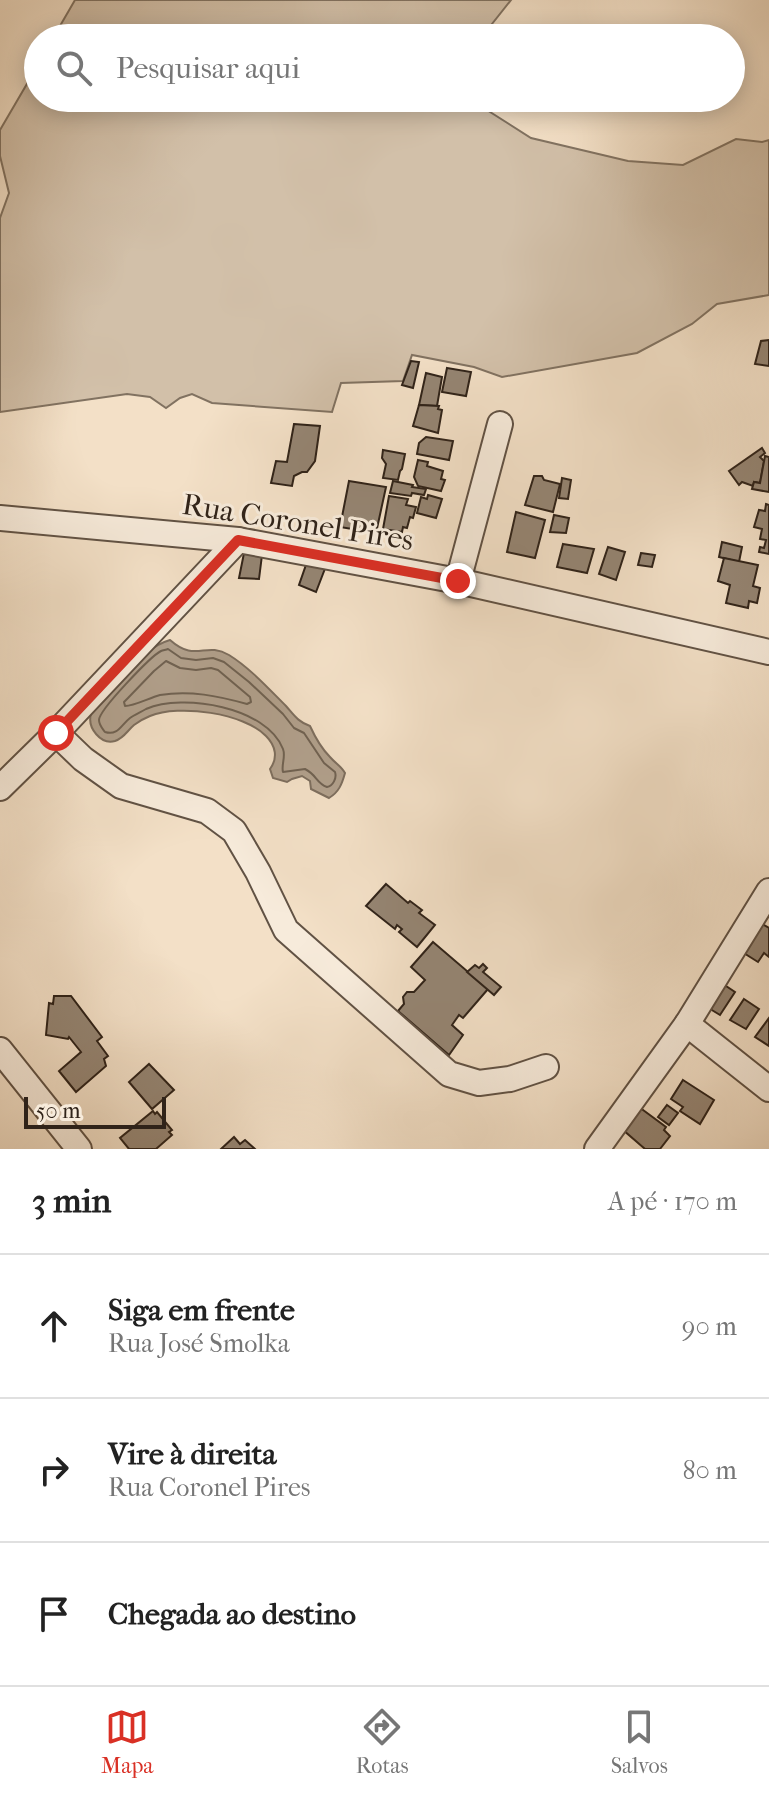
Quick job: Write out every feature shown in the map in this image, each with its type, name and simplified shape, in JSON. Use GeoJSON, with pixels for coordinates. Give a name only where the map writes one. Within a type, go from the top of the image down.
{"type":"FeatureCollection","features":[{"type":"Feature","properties":{"kind":"street"},"geometry":{"type":"LineString","coordinates":[[458,581],[500,424]]}},
{"type":"Feature","properties":{"kind":"street","name":"Rua Coronel Pires"},"geometry":{"type":"LineString","coordinates":[[0,518],[238,540],[458,581],[769,652]]}},
{"type":"Feature","properties":{"kind":"street"},"geometry":{"type":"LineString","coordinates":[[0,788],[238,540]]}},
{"type":"Feature","properties":{"kind":"street"},"geometry":{"type":"LineString","coordinates":[[56,733],[83,759],[121,786],[207,811],[234,831],[286,930],[449,1074],[479,1083],[510,1079],[546,1067]]}},
{"type":"Feature","properties":{"kind":"street"},"geometry":{"type":"LineString","coordinates":[[597,1149],[687,1024],[769,891]]}},
{"type":"Feature","properties":{"kind":"street"},"geometry":{"type":"LineString","coordinates":[[687,1024],[769,1089]]}},
{"type":"Feature","properties":{"kind":"street"},"geometry":{"type":"LineString","coordinates":[[0,1050],[79,1149]]}},
{"type":"Feature","properties":{"kind":"shaded area"},"geometry":{"type":"Polygon","coordinates":[[[75,0],[511,0],[492,24],[61,24],[75,0]]]}},
{"type":"Feature","properties":{"kind":"shaded area"},"geometry":{"type":"Polygon","coordinates":[[[24,89],[24,112],[490,112],[531,138],[628,161],[683,165],[736,139],[769,140],[769,295],[717,304],[692,324],[637,353],[502,377],[474,367],[412,355],[403,381],[341,383],[332,412],[212,403],[192,394],[166,408],[150,397],[127,394],[0,412],[0,218],[9,193],[0,156],[0,130],[24,89]]]}},
{"type":"Feature","properties":{"kind":"water"},"geometry":{"type":"Polygon","coordinates":[[[170,640],[187,650],[213,650],[229,655],[259,679],[299,720],[310,726],[324,750],[345,773],[335,793],[329,798],[311,789],[310,781],[302,776],[287,782],[273,778],[270,769],[275,752],[269,740],[256,728],[227,716],[194,711],[162,712],[140,721],[115,741],[100,738],[90,719],[97,705],[145,654],[170,640]]]}},
{"type":"Feature","properties":{"kind":"building"},"geometry":{"type":"Polygon","coordinates":[[[769,340],[769,366],[755,364],[761,341],[769,340]]]}},
{"type":"Feature","properties":{"kind":"building"},"geometry":{"type":"Polygon","coordinates":[[[411,361],[419,362],[413,388],[402,385],[411,361]]]}},
{"type":"Feature","properties":{"kind":"building"},"geometry":{"type":"Polygon","coordinates":[[[447,368],[471,372],[466,396],[442,392],[447,368]]]}},
{"type":"Feature","properties":{"kind":"building"},"geometry":{"type":"Polygon","coordinates":[[[426,373],[442,377],[437,406],[419,405],[426,373]]]}},
{"type":"Feature","properties":{"kind":"building"},"geometry":{"type":"Polygon","coordinates":[[[419,405],[439,406],[438,409],[442,410],[438,433],[413,426],[419,405]]]}},
{"type":"Feature","properties":{"kind":"building"},"geometry":{"type":"Polygon","coordinates":[[[294,424],[320,426],[315,461],[307,472],[294,476],[292,486],[271,483],[276,461],[287,462],[294,424]]]}},
{"type":"Feature","properties":{"kind":"building"},"geometry":{"type":"Polygon","coordinates":[[[426,437],[453,441],[449,460],[417,454],[419,443],[426,437]]]}},
{"type":"Feature","properties":{"kind":"building"},"geometry":{"type":"Polygon","coordinates":[[[762,448],[765,453],[760,457],[764,461],[760,483],[754,482],[753,486],[742,482],[739,485],[729,471],[762,448]]]}},
{"type":"Feature","properties":{"kind":"building"},"geometry":{"type":"Polygon","coordinates":[[[383,450],[405,454],[398,480],[383,478],[386,464],[382,458],[383,450]]]}},
{"type":"Feature","properties":{"kind":"building"},"geometry":{"type":"Polygon","coordinates":[[[765,456],[769,457],[769,492],[752,489],[754,482],[760,483],[765,456]]]}},
{"type":"Feature","properties":{"kind":"building"},"geometry":{"type":"Polygon","coordinates":[[[418,460],[443,471],[441,479],[445,480],[441,491],[418,486],[414,477],[418,460]]]}},
{"type":"Feature","properties":{"kind":"building"},"geometry":{"type":"Polygon","coordinates":[[[534,476],[560,484],[553,512],[525,505],[534,476]]]}},
{"type":"Feature","properties":{"kind":"building"},"geometry":{"type":"Polygon","coordinates":[[[562,478],[571,480],[568,499],[559,498],[562,478]]]}},
{"type":"Feature","properties":{"kind":"building"},"geometry":{"type":"Polygon","coordinates":[[[349,481],[386,487],[376,533],[340,527],[349,481]]]}},
{"type":"Feature","properties":{"kind":"building"},"geometry":{"type":"Polygon","coordinates":[[[393,481],[426,489],[424,495],[390,493],[393,481]]]}},
{"type":"Feature","properties":{"kind":"building"},"geometry":{"type":"Polygon","coordinates":[[[428,495],[442,499],[436,518],[417,513],[421,497],[427,499],[428,495]]]}},
{"type":"Feature","properties":{"kind":"building"},"geometry":{"type":"Polygon","coordinates":[[[389,496],[408,499],[406,505],[416,507],[413,518],[410,517],[407,528],[403,527],[402,532],[383,529],[389,496]]]}},
{"type":"Feature","properties":{"kind":"building"},"geometry":{"type":"Polygon","coordinates":[[[766,504],[769,505],[769,554],[759,552],[766,540],[760,539],[762,529],[754,527],[759,510],[765,511],[766,504]]]}},
{"type":"Feature","properties":{"kind":"building"},"geometry":{"type":"Polygon","coordinates":[[[516,512],[545,520],[535,558],[507,552],[516,512]]]}},
{"type":"Feature","properties":{"kind":"building"},"geometry":{"type":"Polygon","coordinates":[[[554,515],[569,518],[566,533],[550,532],[554,515]]]}},
{"type":"Feature","properties":{"kind":"building"},"geometry":{"type":"Polygon","coordinates":[[[722,542],[742,547],[739,562],[719,557],[722,542]]]}},
{"type":"Feature","properties":{"kind":"building"},"geometry":{"type":"Polygon","coordinates":[[[563,544],[594,549],[587,573],[557,567],[563,544]]]}},
{"type":"Feature","properties":{"kind":"building"},"geometry":{"type":"Polygon","coordinates":[[[608,547],[625,552],[616,580],[599,574],[608,547]]]}},
{"type":"Feature","properties":{"kind":"building"},"geometry":{"type":"Polygon","coordinates":[[[244,553],[262,555],[259,579],[239,578],[244,553]]]}},
{"type":"Feature","properties":{"kind":"building"},"geometry":{"type":"Polygon","coordinates":[[[641,553],[655,555],[652,567],[638,565],[641,553]]]}},
{"type":"Feature","properties":{"kind":"building"},"geometry":{"type":"Polygon","coordinates":[[[724,558],[758,565],[753,586],[760,588],[757,603],[749,601],[748,608],[726,603],[730,585],[718,581],[724,558]]]}},
{"type":"Feature","properties":{"kind":"building"},"geometry":{"type":"Polygon","coordinates":[[[307,562],[326,566],[316,592],[299,585],[307,562]]]}},
{"type":"Feature","properties":{"kind":"building"},"geometry":{"type":"Polygon","coordinates":[[[386,884],[408,903],[410,901],[422,910],[419,913],[435,925],[417,947],[399,932],[402,929],[397,925],[395,929],[366,906],[386,884]]]}},
{"type":"Feature","properties":{"kind":"building"},"geometry":{"type":"Polygon","coordinates":[[[759,922],[769,928],[769,957],[764,953],[758,962],[739,950],[759,922]]]}},
{"type":"Feature","properties":{"kind":"building"},"geometry":{"type":"Polygon","coordinates":[[[433,942],[488,989],[463,1018],[459,1015],[452,1025],[463,1035],[449,1055],[398,1011],[404,1004],[403,997],[407,992],[414,992],[425,980],[411,967],[433,942]]]}},
{"type":"Feature","properties":{"kind":"building"},"geometry":{"type":"Polygon","coordinates":[[[483,964],[487,968],[483,972],[501,987],[494,995],[467,972],[475,965],[479,968],[483,964]]]}},
{"type":"Feature","properties":{"kind":"building"},"geometry":{"type":"Polygon","coordinates":[[[717,980],[735,992],[720,1015],[702,1004],[717,980]]]}},
{"type":"Feature","properties":{"kind":"building"},"geometry":{"type":"Polygon","coordinates":[[[54,996],[71,996],[102,1037],[97,1041],[108,1056],[104,1059],[106,1066],[76,1092],[59,1071],[81,1052],[69,1037],[46,1035],[49,1003],[53,1004],[54,996]]]}},
{"type":"Feature","properties":{"kind":"building"},"geometry":{"type":"Polygon","coordinates":[[[744,999],[759,1009],[746,1029],[730,1020],[744,999]]]}},
{"type":"Feature","properties":{"kind":"building"},"geometry":{"type":"Polygon","coordinates":[[[769,1018],[769,1046],[755,1037],[769,1018]]]}},
{"type":"Feature","properties":{"kind":"building"},"geometry":{"type":"Polygon","coordinates":[[[149,1064],[174,1090],[152,1109],[129,1082],[149,1064]]]}},
{"type":"Feature","properties":{"kind":"building"},"geometry":{"type":"Polygon","coordinates":[[[683,1080],[714,1100],[700,1124],[680,1111],[683,1107],[671,1099],[683,1080]]]}},
{"type":"Feature","properties":{"kind":"building"},"geometry":{"type":"Polygon","coordinates":[[[667,1105],[678,1113],[669,1125],[658,1117],[667,1105]]]}},
{"type":"Feature","properties":{"kind":"building"},"geometry":{"type":"Polygon","coordinates":[[[639,1107],[666,1127],[664,1130],[670,1136],[660,1149],[645,1149],[622,1129],[639,1107]]]}},
{"type":"Feature","properties":{"kind":"building"},"geometry":{"type":"Polygon","coordinates":[[[153,1111],[172,1130],[169,1132],[172,1135],[156,1149],[129,1149],[120,1138],[153,1111]]]}},
{"type":"Feature","properties":{"kind":"building"},"geometry":{"type":"Polygon","coordinates":[[[234,1137],[240,1144],[245,1140],[255,1149],[221,1149],[234,1137]]]}},
{"type":"Feature","properties":{"kind":"route"},"geometry":{"type":"LineString","coordinates":[[56,733],[238,540],[458,581]]}}]}
